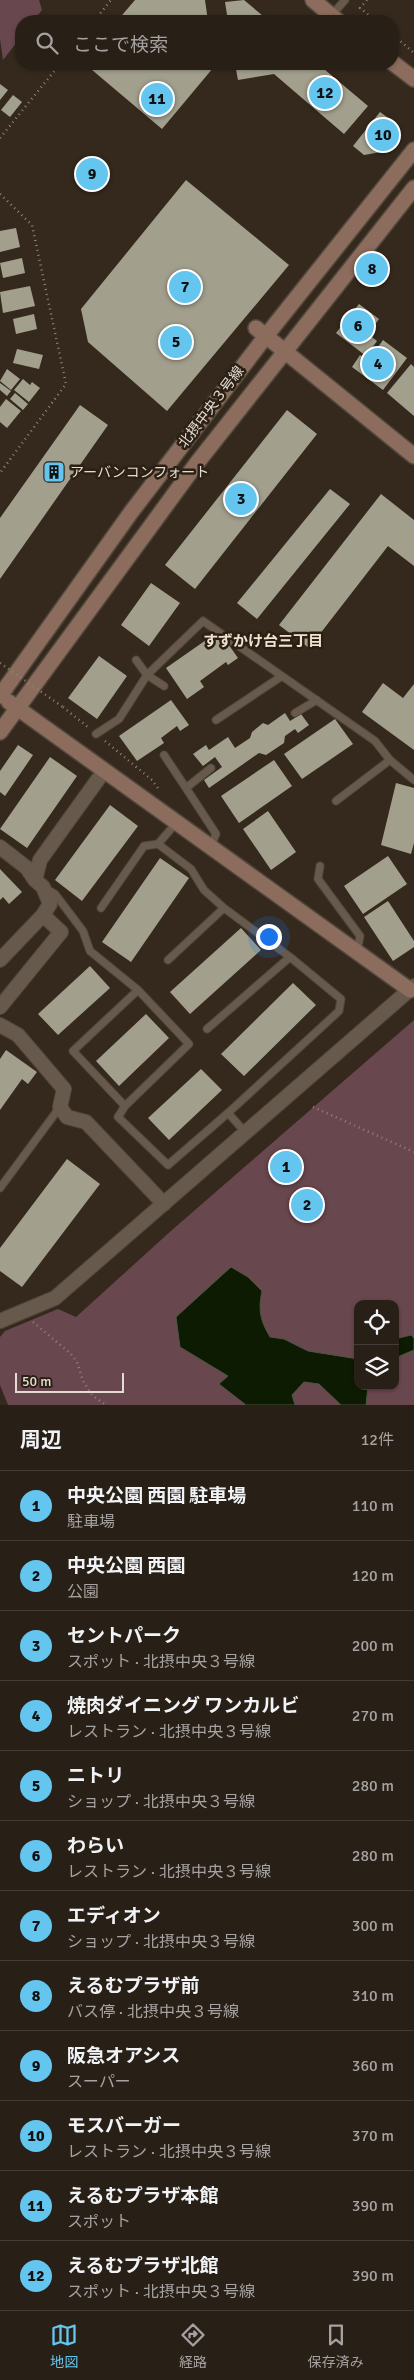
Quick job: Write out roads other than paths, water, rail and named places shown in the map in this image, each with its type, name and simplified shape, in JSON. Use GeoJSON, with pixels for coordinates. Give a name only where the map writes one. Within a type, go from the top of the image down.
{"type":"FeatureCollection","features":[{"type":"Feature","properties":{"kind":"street"},"geometry":{"type":"LineString","coordinates":[[313,0],[327,15]]}},
{"type":"Feature","properties":{"kind":"street"},"geometry":{"type":"LineString","coordinates":[[399,68],[414,79]]}},
{"type":"Feature","properties":{"kind":"street","name":"北摂中央３号線"},"geometry":{"type":"LineString","coordinates":[[0,696],[261,332],[414,150]]}},
{"type":"Feature","properties":{"kind":"street","name":"北摂中央３号線"},"geometry":{"type":"LineString","coordinates":[[0,732],[197,462],[414,188]]}},
{"type":"Feature","properties":{"kind":"street"},"geometry":{"type":"LineString","coordinates":[[261,332],[414,456]]}},
{"type":"Feature","properties":{"kind":"street"},"geometry":{"type":"LineString","coordinates":[[0,696],[357,952],[412,988],[55,1298],[0,1321]]}},
{"type":"Feature","properties":{"kind":"street"},"geometry":{"type":"LineString","coordinates":[[39,884],[40,860],[104,771]]}},
{"type":"Feature","properties":{"kind":"street"},"geometry":{"type":"LineString","coordinates":[[0,847],[27,868],[50,904],[43,915],[0,960]]}},
{"type":"Feature","properties":{"kind":"street"},"geometry":{"type":"LineString","coordinates":[[0,1006],[61,932],[43,915]]}},
{"type":"Feature","properties":{"kind":"street"},"geometry":{"type":"LineString","coordinates":[[0,1025],[18,1035],[64,1089],[60,1107],[67,1117],[86,1122],[164,1204]]}},
{"type":"Feature","properties":{"kind":"lane"},"geometry":{"type":"LineString","coordinates":[[335,15],[345,0]]}},
{"type":"Feature","properties":{"kind":"lane"},"geometry":{"type":"LineString","coordinates":[[96,734],[119,719],[148,675],[203,621],[375,741],[390,760],[414,780]]}},
{"type":"Feature","properties":{"kind":"lane"},"geometry":{"type":"LineString","coordinates":[[136,660],[148,675],[164,686]]}},
{"type":"Feature","properties":{"kind":"lane"},"geometry":{"type":"LineString","coordinates":[[216,720],[282,676]]}},
{"type":"Feature","properties":{"kind":"lane"},"geometry":{"type":"LineString","coordinates":[[295,712],[317,700]]}},
{"type":"Feature","properties":{"kind":"lane"},"geometry":{"type":"LineString","coordinates":[[164,755],[216,834],[211,846]]}},
{"type":"Feature","properties":{"kind":"lane"},"geometry":{"type":"LineString","coordinates":[[336,801],[390,760]]}},
{"type":"Feature","properties":{"kind":"lane"},"geometry":{"type":"LineString","coordinates":[[186,788],[211,768]]}},
{"type":"Feature","properties":{"kind":"lane"},"geometry":{"type":"LineString","coordinates":[[100,908],[144,846],[158,844],[177,822]]}},
{"type":"Feature","properties":{"kind":"lane"},"geometry":{"type":"LineString","coordinates":[[39,884],[55,894],[83,932],[90,952],[138,990],[189,1044],[125,1106],[118,1116],[168,1165],[228,1113],[338,1011],[341,999],[290,957],[224,908],[204,890],[191,869],[158,844]]}},
{"type":"Feature","properties":{"kind":"lane"},"geometry":{"type":"LineString","coordinates":[[320,866],[318,879],[360,936],[357,952]]}},
{"type":"Feature","properties":{"kind":"lane"},"geometry":{"type":"LineString","coordinates":[[168,960],[224,908]]}},
{"type":"Feature","properties":{"kind":"lane"},"geometry":{"type":"LineString","coordinates":[[207,1029],[290,957]]}},
{"type":"Feature","properties":{"kind":"lane"},"geometry":{"type":"LineString","coordinates":[[125,1106],[73,1051],[138,990]]}},
{"type":"Feature","properties":{"kind":"lane"},"geometry":{"type":"LineString","coordinates":[[0,1188],[60,1107]]}},
{"type":"Feature","properties":{"kind":"lane"},"geometry":{"type":"LineString","coordinates":[[228,1113],[246,1133]]}},
{"type":"Feature","properties":{"kind":"place","name":"えるむプラザ北館"},"geometry":{"type":"Point","coordinates":[325,93]}},
{"type":"Feature","properties":{"kind":"place","name":"えるむプラザ本館"},"geometry":{"type":"Point","coordinates":[157,99]}},
{"type":"Feature","properties":{"kind":"place","name":"モスバーガー"},"geometry":{"type":"Point","coordinates":[383,135]}},
{"type":"Feature","properties":{"kind":"place","name":"阪急オアシス"},"geometry":{"type":"Point","coordinates":[92,174]}},
{"type":"Feature","properties":{"kind":"place","name":"えるむプラザ前"},"geometry":{"type":"Point","coordinates":[372,269]}},
{"type":"Feature","properties":{"kind":"place","name":"エディオン"},"geometry":{"type":"Point","coordinates":[185,287]}},
{"type":"Feature","properties":{"kind":"place","name":"わらい"},"geometry":{"type":"Point","coordinates":[358,326]}},
{"type":"Feature","properties":{"kind":"place","name":"ニトリ"},"geometry":{"type":"Point","coordinates":[176,342]}},
{"type":"Feature","properties":{"kind":"place","name":"焼肉ダイニング ワンカルビ"},"geometry":{"type":"Point","coordinates":[378,364]}},
{"type":"Feature","properties":{"kind":"place","name":"アーバンコンフォート"},"geometry":{"type":"Point","coordinates":[54,472]}},
{"type":"Feature","properties":{"kind":"place","name":"セントパーク"},"geometry":{"type":"Point","coordinates":[241,499]}},
{"type":"Feature","properties":{"kind":"place","name":"中央公園 西園 駐車場"},"geometry":{"type":"Point","coordinates":[286,1167]}},
{"type":"Feature","properties":{"kind":"place","name":"中央公園 西園"},"geometry":{"type":"Point","coordinates":[307,1205]}},
{"type":"Feature","properties":{"kind":"district","name":"すずかけ台三丁目"},"geometry":{"type":"Point","coordinates":[263,641]}}]}
